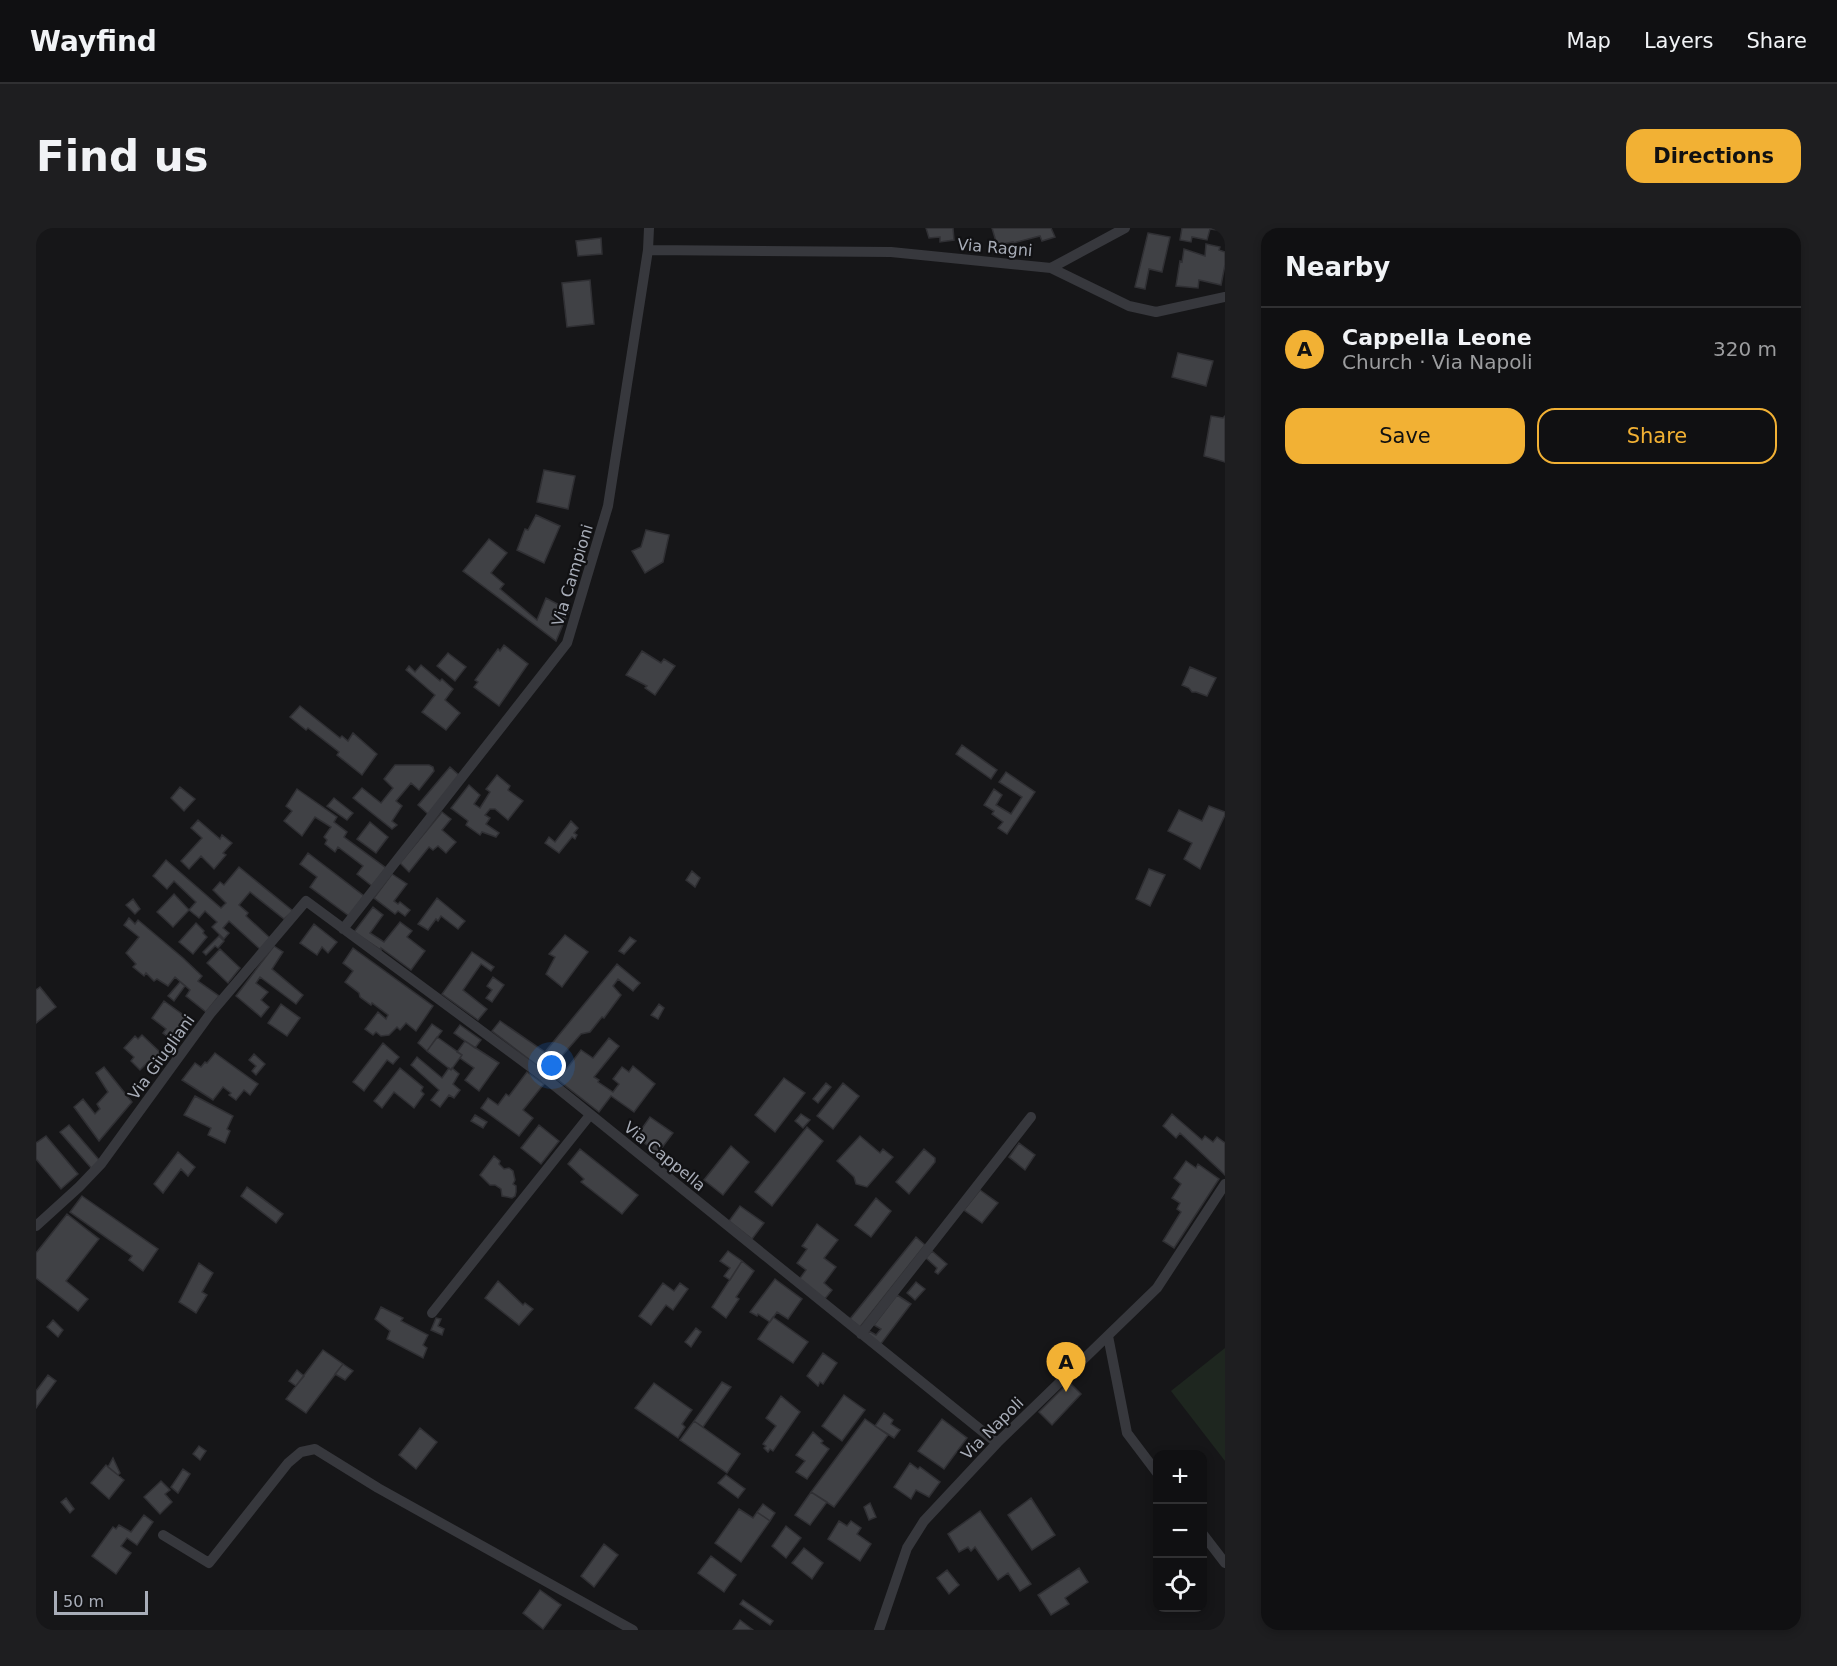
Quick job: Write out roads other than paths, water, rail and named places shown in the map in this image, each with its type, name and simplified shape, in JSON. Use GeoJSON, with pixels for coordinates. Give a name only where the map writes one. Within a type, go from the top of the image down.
{"type":"FeatureCollection","features":[{"type":"Feature","properties":{"kind":"street","name":"Via Campioni"},"geometry":{"type":"LineString","coordinates":[[343,929],[567,643],[608,506],[648,250],[649,228]]}},
{"type":"Feature","properties":{"kind":"street","name":"Via Ragni"},"geometry":{"type":"LineString","coordinates":[[1051,268],[1125,228]]}},
{"type":"Feature","properties":{"kind":"street","name":"Via Ragni"},"geometry":{"type":"LineString","coordinates":[[648,250],[891,252],[1051,268],[1129,306],[1156,312],[1225,297]]}},
{"type":"Feature","properties":{"kind":"street","name":"Via Cappella"},"geometry":{"type":"LineString","coordinates":[[306,901],[544,1077],[997,1443]]}},
{"type":"Feature","properties":{"kind":"street","name":"Via Giugliani"},"geometry":{"type":"LineString","coordinates":[[36,1226],[101,1164],[210,1014],[306,901]]}},
{"type":"Feature","properties":{"kind":"street"},"geometry":{"type":"LineString","coordinates":[[432,1313],[590,1115]]}},
{"type":"Feature","properties":{"kind":"street"},"geometry":{"type":"LineString","coordinates":[[861,1334],[1031,1117]]}},
{"type":"Feature","properties":{"kind":"street","name":"Via Napoli"},"geometry":{"type":"LineString","coordinates":[[879,1630],[907,1548],[924,1521],[997,1443],[1157,1288],[1225,1184]]}},
{"type":"Feature","properties":{"kind":"street"},"geometry":{"type":"LineString","coordinates":[[1108,1336],[1127,1433],[1153,1467]]}},
{"type":"Feature","properties":{"kind":"street"},"geometry":{"type":"LineString","coordinates":[[164,1535],[209,1563],[288,1463],[301,1452],[315,1449],[378,1488],[633,1630]]}},
{"type":"Feature","properties":{"kind":"street"},"geometry":{"type":"LineString","coordinates":[[1207,1538],[1225,1563]]}},
{"type":"Feature","properties":{"kind":"place","name":"Cappella Leone"},"geometry":{"type":"Point","coordinates":[1066,1392]}}]}
